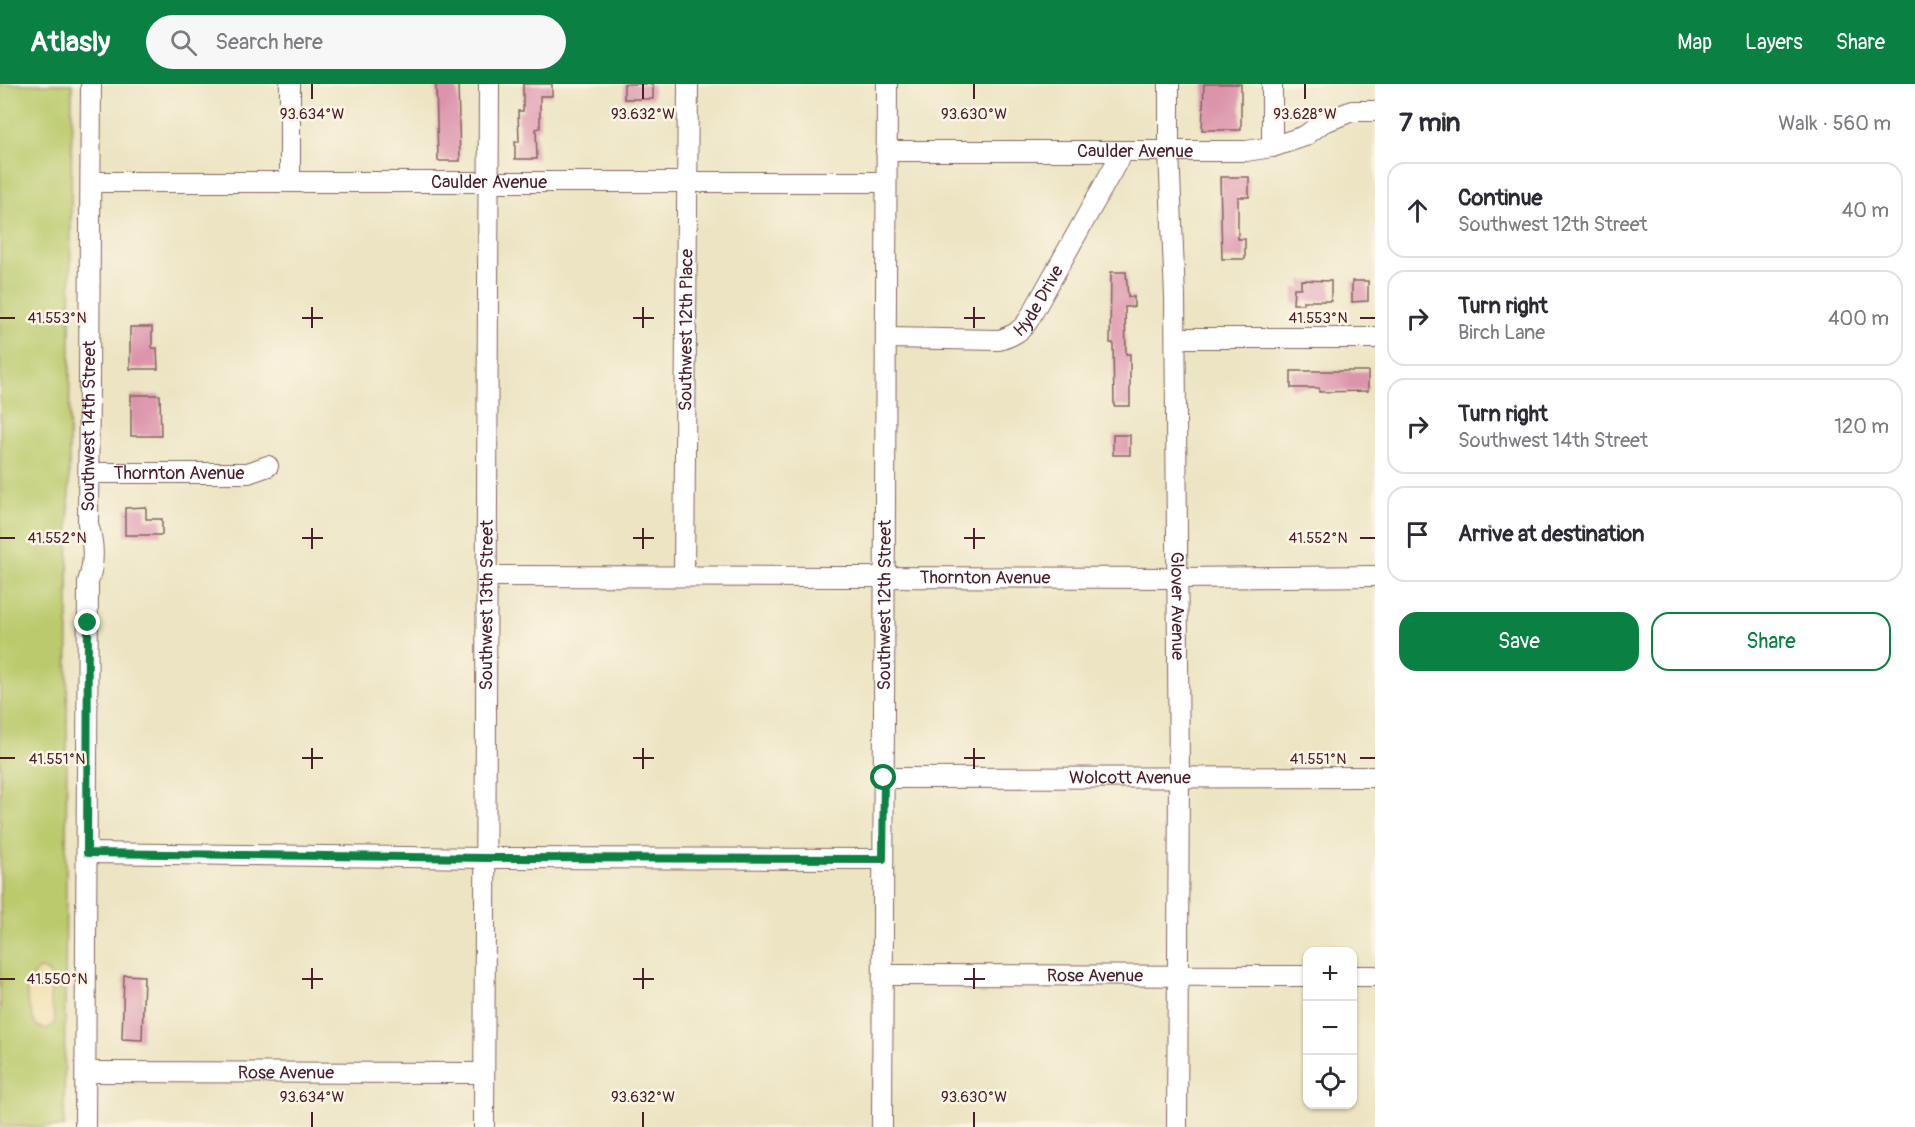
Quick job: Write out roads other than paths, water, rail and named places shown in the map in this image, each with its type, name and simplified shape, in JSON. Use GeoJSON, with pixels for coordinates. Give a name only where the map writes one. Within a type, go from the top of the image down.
{"type":"FeatureCollection","features":[{"type":"Feature","properties":{"kind":"street","name":"Southwest 14th Street"},"geometry":{"type":"LineString","coordinates":[[85,1127],[88,582],[93,563],[93,543],[88,524],[91,84]]}},
{"type":"Feature","properties":{"kind":"street"},"geometry":{"type":"LineString","coordinates":[[290,84],[290,181]]}},
{"type":"Feature","properties":{"kind":"street","name":"Southwest 13th Street"},"geometry":{"type":"LineString","coordinates":[[484,1127],[489,84]]}},
{"type":"Feature","properties":{"kind":"street","name":"Southwest 12th Place"},"geometry":{"type":"LineString","coordinates":[[684,576],[687,84]]}},
{"type":"Feature","properties":{"kind":"street","name":"Southwest 12th Street"},"geometry":{"type":"LineString","coordinates":[[882,1127],[887,84]]}},
{"type":"Feature","properties":{"kind":"street","name":"Glover Avenue"},"geometry":{"type":"LineString","coordinates":[[1168,84],[1176,338],[1179,777],[1177,1127]]}},
{"type":"Feature","properties":{"kind":"street"},"geometry":{"type":"LineString","coordinates":[[1272,84],[1272,147]]}},
{"type":"Feature","properties":{"kind":"street","name":"Caulder Avenue"},"geometry":{"type":"LineString","coordinates":[[886,151],[1246,151],[1272,147],[1305,135],[1323,123],[1352,111],[1375,111]]}},
{"type":"Feature","properties":{"kind":"street","name":"Hyde Drive"},"geometry":{"type":"LineString","coordinates":[[886,338],[999,340],[1011,337],[1021,330],[1123,151]]}},
{"type":"Feature","properties":{"kind":"street","name":"Caulder Avenue"},"geometry":{"type":"LineString","coordinates":[[90,182],[886,182]]}},
{"type":"Feature","properties":{"kind":"street"},"geometry":{"type":"LineString","coordinates":[[1176,338],[1375,338]]}},
{"type":"Feature","properties":{"kind":"street","name":"Thornton Avenue"},"geometry":{"type":"LineString","coordinates":[[89,473],[248,473],[268,466]]}},
{"type":"Feature","properties":{"kind":"street","name":"Thornton Avenue"},"geometry":{"type":"LineString","coordinates":[[487,576],[1178,578],[1375,576]]}},
{"type":"Feature","properties":{"kind":"street","name":"Wolcott Avenue"},"geometry":{"type":"LineString","coordinates":[[884,778],[1375,777]]}},
{"type":"Feature","properties":{"kind":"street"},"geometry":{"type":"LineString","coordinates":[[87,853],[486,858],[883,859]]}},
{"type":"Feature","properties":{"kind":"street","name":"Rose Avenue"},"geometry":{"type":"LineString","coordinates":[[883,975],[1303,976]]}},
{"type":"Feature","properties":{"kind":"street"},"geometry":{"type":"LineString","coordinates":[[1357,976],[1375,976]]}},
{"type":"Feature","properties":{"kind":"street","name":"Rose Avenue"},"geometry":{"type":"LineString","coordinates":[[86,1072],[484,1073]]}}]}
